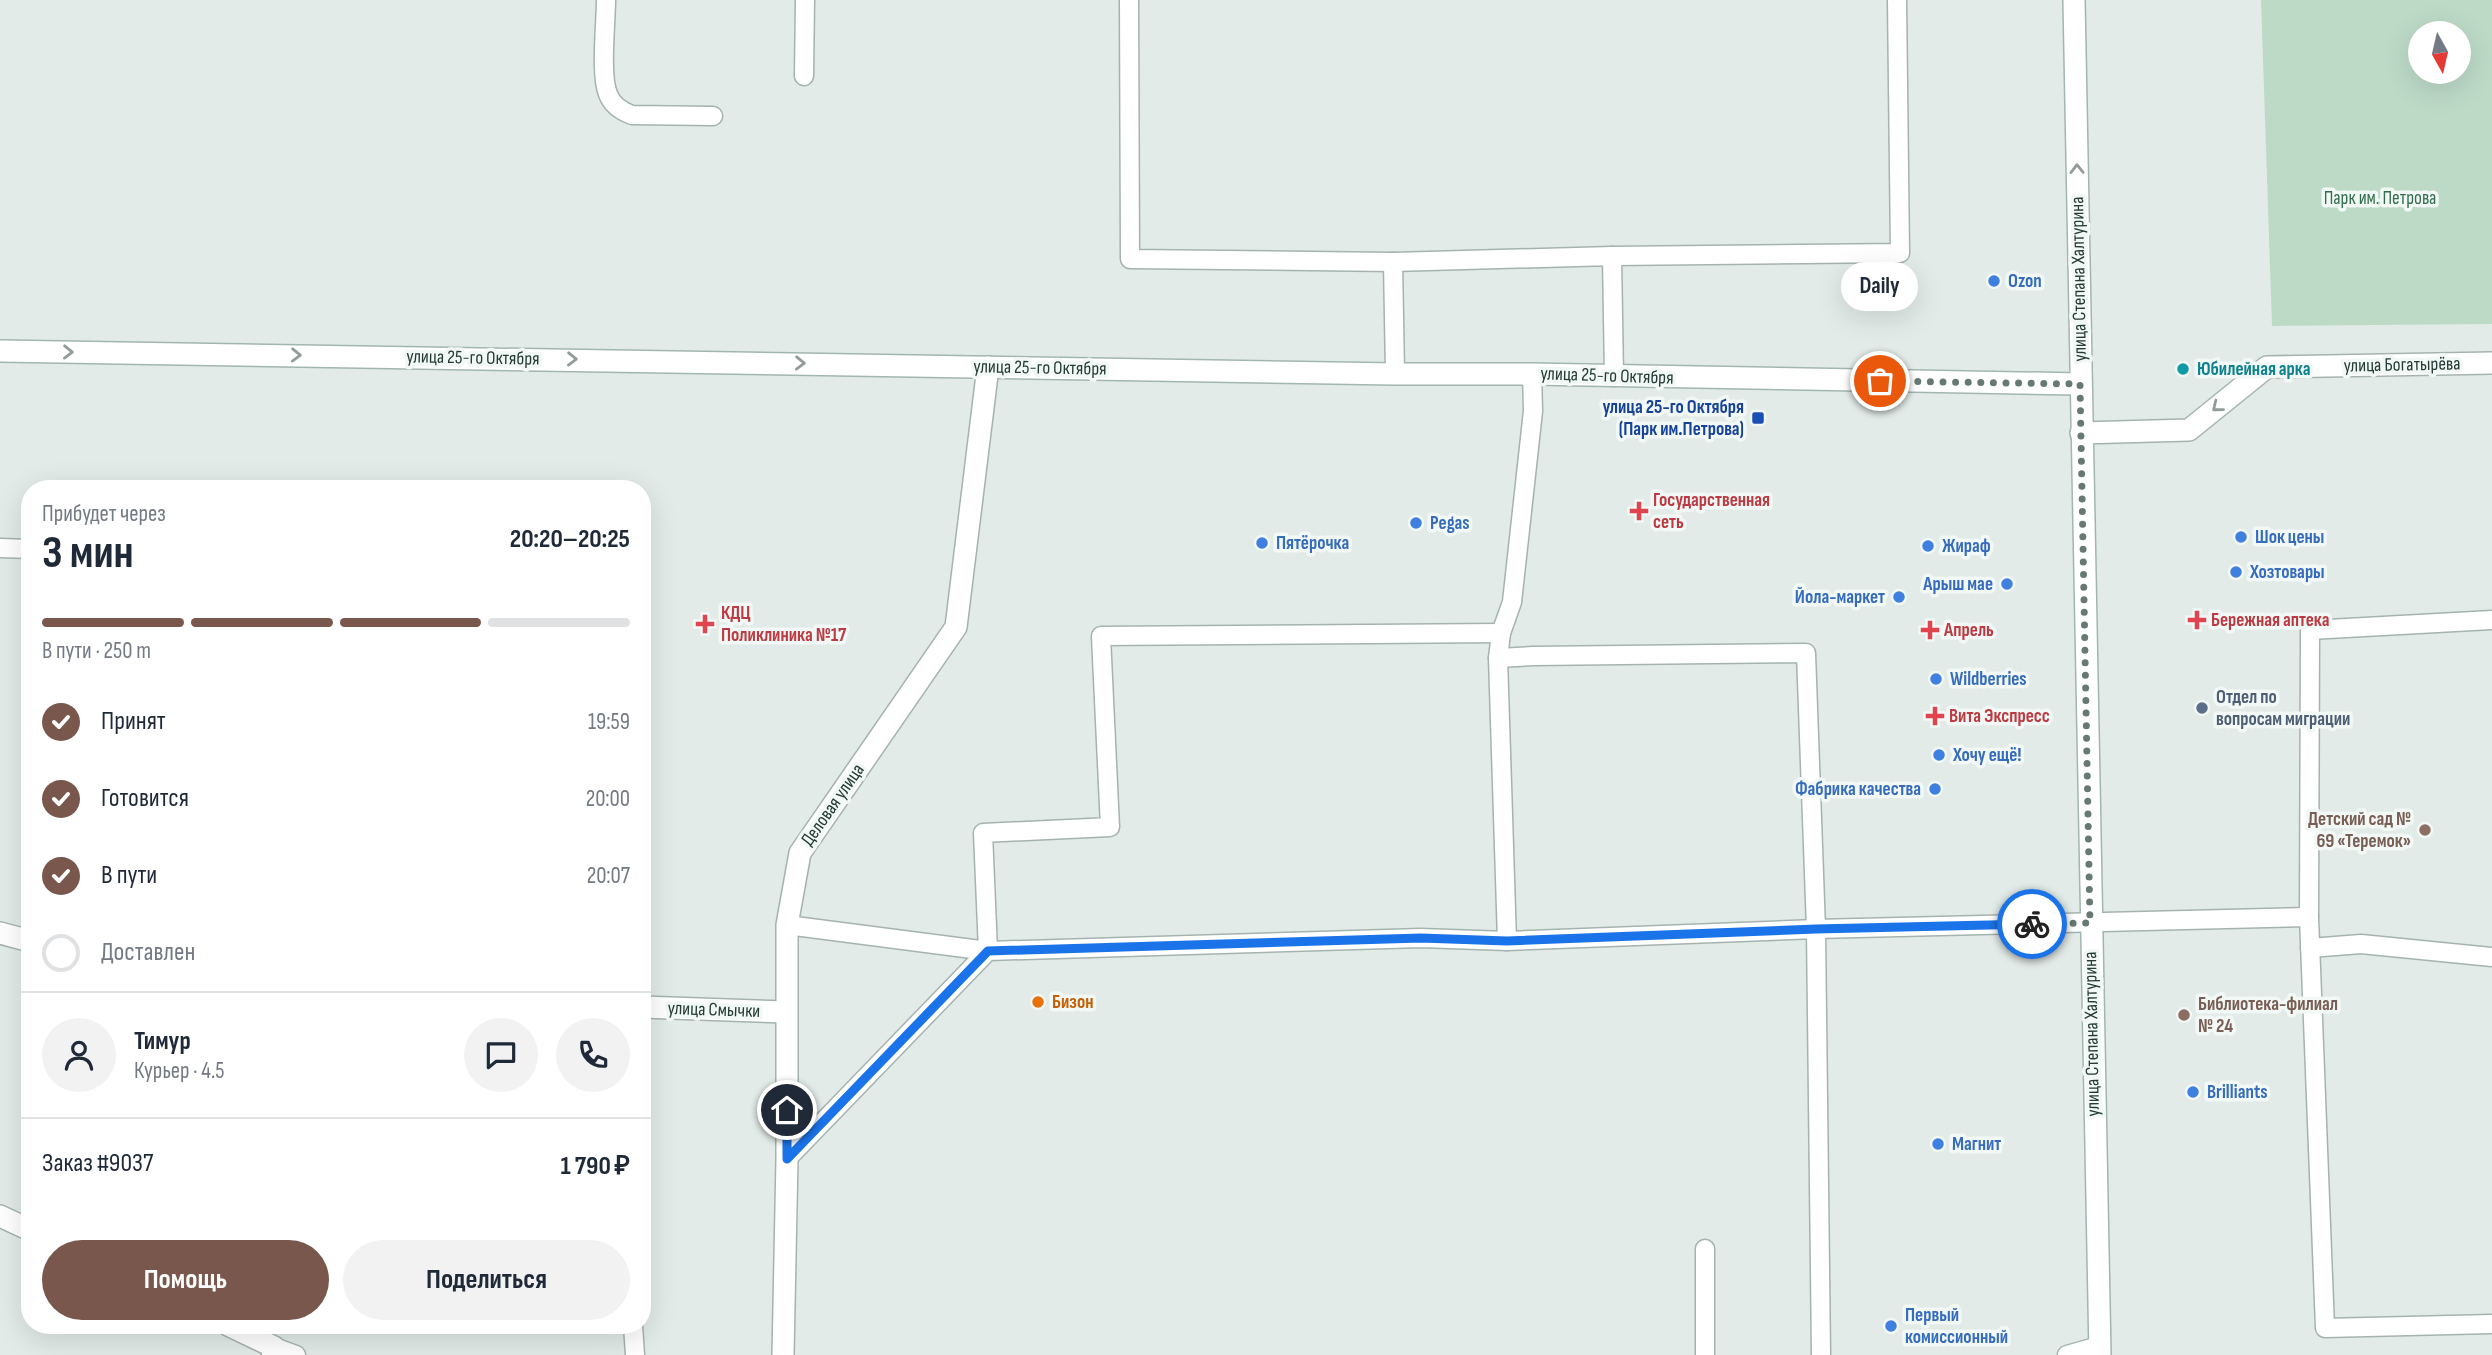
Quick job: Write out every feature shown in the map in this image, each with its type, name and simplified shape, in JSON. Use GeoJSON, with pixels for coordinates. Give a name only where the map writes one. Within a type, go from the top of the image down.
{"type":"FeatureCollection","features":[{"type":"Feature","properties":{"kind":"street","name":"улица Степана Халтурина"},"geometry":{"type":"LineString","coordinates":[[2074,0],[2100,1350]]}},
{"type":"Feature","properties":{"kind":"street","name":"улица 25-го Октября"},"geometry":{"type":"LineString","coordinates":[[0,351],[2080,384]]}},
{"type":"Feature","properties":{"kind":"street","name":"улица Богатырёва"},"geometry":{"type":"LineString","coordinates":[[2081,433],[2189,430],[2267,367],[2492,363]]}},
{"type":"Feature","properties":{"kind":"street","name":"Деловая улица"},"geometry":{"type":"LineString","coordinates":[[783,1355],[787,1159],[787,925],[800,853],[956,627],[988,367]]}},
{"type":"Feature","properties":{"kind":"street"},"geometry":{"type":"LineString","coordinates":[[0,933],[21,939]]}},
{"type":"Feature","properties":{"kind":"street","name":"улица Смычки"},"geometry":{"type":"LineString","coordinates":[[651,1007],[786,1012]]}},
{"type":"Feature","properties":{"kind":"street"},"geometry":{"type":"LineString","coordinates":[[0,1216],[21,1226]]}},
{"type":"Feature","properties":{"kind":"street"},"geometry":{"type":"LineString","coordinates":[[243,1334],[272,1351]]}},
{"type":"Feature","properties":{"kind":"lane"},"geometry":{"type":"LineString","coordinates":[[606,0],[605,79],[607,93],[614,104],[621,111],[632,115],[713,116]]}},
{"type":"Feature","properties":{"kind":"lane"},"geometry":{"type":"LineString","coordinates":[[804,76],[805,0]]}},
{"type":"Feature","properties":{"kind":"lane"},"geometry":{"type":"LineString","coordinates":[[1129,0],[1130,258],[1393,262],[1612,256],[1900,253],[1897,0]]}},
{"type":"Feature","properties":{"kind":"lane"},"geometry":{"type":"LineString","coordinates":[[1612,256],[1614,377]]}},
{"type":"Feature","properties":{"kind":"lane"},"geometry":{"type":"LineString","coordinates":[[1393,262],[1395,374]]}},
{"type":"Feature","properties":{"kind":"lane"},"geometry":{"type":"LineString","coordinates":[[1507,941],[1498,658],[1501,634],[1512,602],[1533,411],[1532,374]]}},
{"type":"Feature","properties":{"kind":"lane"},"geometry":{"type":"LineString","coordinates":[[0,548],[21,549]]}},
{"type":"Feature","properties":{"kind":"lane"},"geometry":{"type":"LineString","coordinates":[[2492,620],[2310,630],[2309,917],[2325,1328],[2492,1324]]}},
{"type":"Feature","properties":{"kind":"lane"},"geometry":{"type":"LineString","coordinates":[[787,1159],[988,951],[983,833],[1110,827],[1101,636],[1501,634]]}},
{"type":"Feature","properties":{"kind":"lane"},"geometry":{"type":"LineString","coordinates":[[1498,658],[1806,653],[1816,929],[1821,1355]]}},
{"type":"Feature","properties":{"kind":"lane"},"geometry":{"type":"LineString","coordinates":[[787,925],[988,951],[1421,938],[1507,941],[1816,929],[2309,917]]}},
{"type":"Feature","properties":{"kind":"lane"},"geometry":{"type":"LineString","coordinates":[[2310,948],[2361,944],[2492,957]]}},
{"type":"Feature","properties":{"kind":"lane"},"geometry":{"type":"LineString","coordinates":[[1705,1249],[1705,1355]]}},
{"type":"Feature","properties":{"kind":"lane"},"geometry":{"type":"LineString","coordinates":[[634,1334],[635,1355]]}},
{"type":"Feature","properties":{"kind":"lane"},"geometry":{"type":"LineString","coordinates":[[2067,1355],[2100,1350]]}},
{"type":"Feature","properties":{"kind":"lane"},"geometry":{"type":"LineString","coordinates":[[272,1351],[296,1355]]}},
{"type":"Feature","properties":{"kind":"green space","name":"Парк им. Петрова"},"geometry":{"type":"Polygon","coordinates":[[[2261,0],[2492,0],[2492,324],[2272,326],[2261,0]]]}},
{"type":"Feature","properties":{"kind":"way so far"},"geometry":{"type":"LineString","coordinates":[[1880,381],[2080,384],[2090,923],[2032,924]]}},
{"type":"Feature","properties":{"kind":"place","name":"Ozon"},"geometry":{"type":"Point","coordinates":[1994,281]}},
{"type":"Feature","properties":{"kind":"place","name":"Юбилейная арка"},"geometry":{"type":"Point","coordinates":[2183,369]}},
{"type":"Feature","properties":{"kind":"place","name":"Daily"},"geometry":{"type":"Point","coordinates":[1880,381]}},
{"type":"Feature","properties":{"kind":"place","name":"улица 25-го Октября (Парк им.Петрова)"},"geometry":{"type":"Point","coordinates":[1758,418]}},
{"type":"Feature","properties":{"kind":"place","name":"Государственная сеть"},"geometry":{"type":"Point","coordinates":[1639,511]}},
{"type":"Feature","properties":{"kind":"place","name":"Pegas"},"geometry":{"type":"Point","coordinates":[1416,523]}},
{"type":"Feature","properties":{"kind":"place","name":"Шок цены"},"geometry":{"type":"Point","coordinates":[2241,537]}},
{"type":"Feature","properties":{"kind":"place","name":"Пятёрочка"},"geometry":{"type":"Point","coordinates":[1262,543]}},
{"type":"Feature","properties":{"kind":"place","name":"Жираф"},"geometry":{"type":"Point","coordinates":[1928,546]}},
{"type":"Feature","properties":{"kind":"place","name":"Хозтовары"},"geometry":{"type":"Point","coordinates":[2236,572]}},
{"type":"Feature","properties":{"kind":"place","name":"Арыш мае"},"geometry":{"type":"Point","coordinates":[2007,584]}},
{"type":"Feature","properties":{"kind":"place","name":"Йола-маркет"},"geometry":{"type":"Point","coordinates":[1899,597]}},
{"type":"Feature","properties":{"kind":"place","name":"Бережная аптека"},"geometry":{"type":"Point","coordinates":[2197,620]}},
{"type":"Feature","properties":{"kind":"place","name":"КДЦ Поликлиника №17"},"geometry":{"type":"Point","coordinates":[705,624]}},
{"type":"Feature","properties":{"kind":"place","name":"Апрель"},"geometry":{"type":"Point","coordinates":[1930,630]}},
{"type":"Feature","properties":{"kind":"place","name":"Wildberries"},"geometry":{"type":"Point","coordinates":[1936,679]}},
{"type":"Feature","properties":{"kind":"place","name":"Отдел по вопросам миграции"},"geometry":{"type":"Point","coordinates":[2202,708]}},
{"type":"Feature","properties":{"kind":"place","name":"Вита Экспресс"},"geometry":{"type":"Point","coordinates":[1935,716]}},
{"type":"Feature","properties":{"kind":"place","name":"Хочу ещё!"},"geometry":{"type":"Point","coordinates":[1939,755]}},
{"type":"Feature","properties":{"kind":"place","name":"Фабрика качества"},"geometry":{"type":"Point","coordinates":[1935,789]}},
{"type":"Feature","properties":{"kind":"place","name":"Детский сад № 69 «Теремок»"},"geometry":{"type":"Point","coordinates":[2425,830]}},
{"type":"Feature","properties":{"kind":"place","name":"Бизон"},"geometry":{"type":"Point","coordinates":[1038,1002]}},
{"type":"Feature","properties":{"kind":"place","name":"Библиотека-филиал № 24"},"geometry":{"type":"Point","coordinates":[2184,1015]}},
{"type":"Feature","properties":{"kind":"place","name":"Brilliants"},"geometry":{"type":"Point","coordinates":[2193,1092]}},
{"type":"Feature","properties":{"kind":"place","name":"Магнит"},"geometry":{"type":"Point","coordinates":[1938,1144]}},
{"type":"Feature","properties":{"kind":"place","name":"Первый комиссионный"},"geometry":{"type":"Point","coordinates":[1891,1326]}},
{"type":"Feature","properties":{"kind":"route"},"geometry":{"type":"LineString","coordinates":[[787,1110],[787,1159],[988,951],[1421,938],[1507,941],[2032,924]]}}]}
